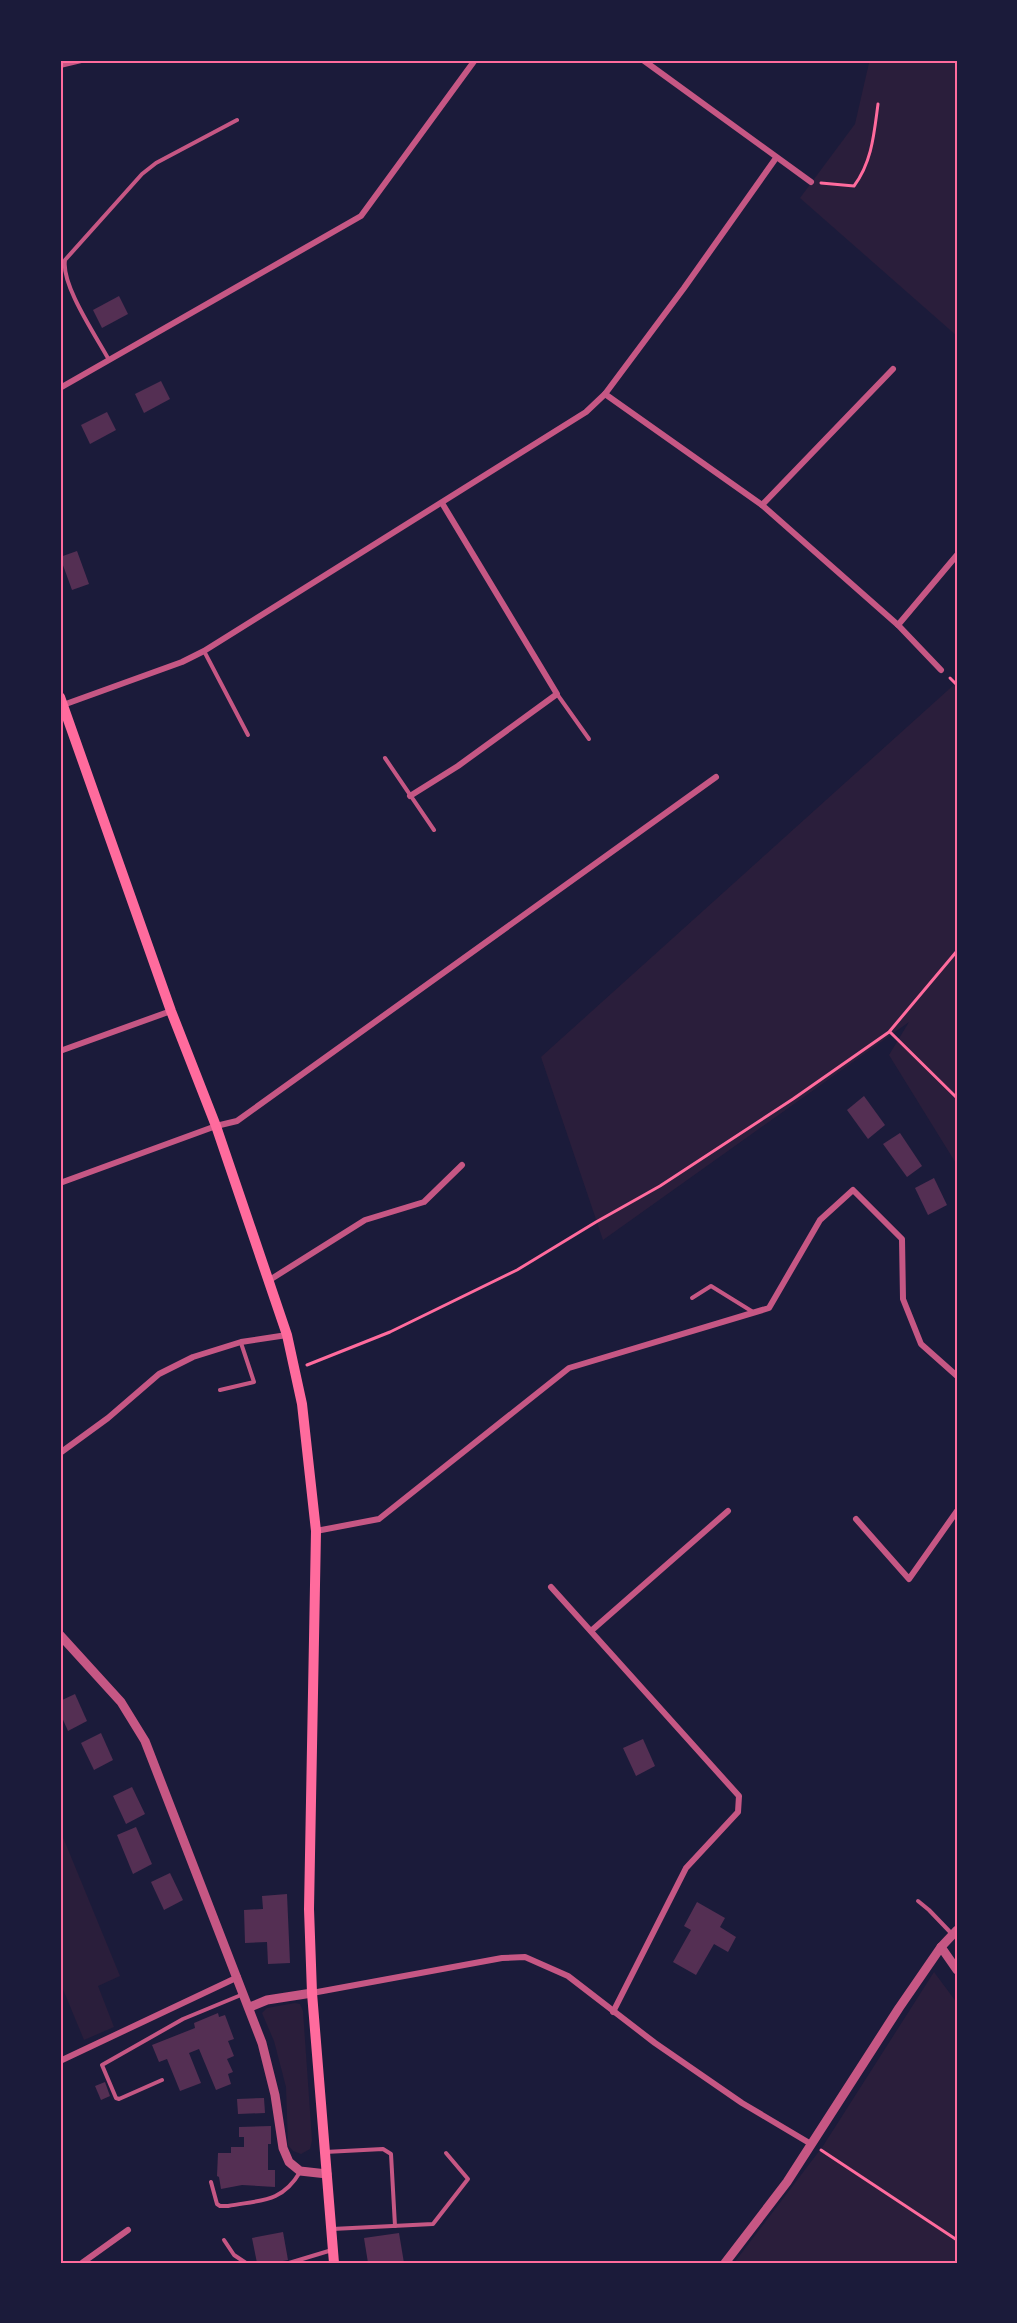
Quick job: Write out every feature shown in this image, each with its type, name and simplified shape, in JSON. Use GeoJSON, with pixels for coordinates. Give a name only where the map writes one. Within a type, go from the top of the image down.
{"type":"FeatureCollection","features":[{"type":"Feature","properties":{"kind":"main road"},"geometry":{"type":"LineString","coordinates":[[62,701],[171,1011],[216,1126],[287,1335],[302,1404],[316,1531],[309,1909],[312,1993],[334,2263]]}},
{"type":"Feature","properties":{"kind":"street"},"geometry":{"type":"LineString","coordinates":[[60,65],[81,60]]}},
{"type":"Feature","properties":{"kind":"street"},"geometry":{"type":"LineString","coordinates":[[60,388],[361,216],[475,60]]}},
{"type":"Feature","properties":{"kind":"street"},"geometry":{"type":"LineString","coordinates":[[643,60],[811,182]]}},
{"type":"Feature","properties":{"kind":"street"},"geometry":{"type":"LineString","coordinates":[[62,701],[182,662],[204,651],[586,412],[605,394],[776,158]]}},
{"type":"Feature","properties":{"kind":"street"},"geometry":{"type":"LineString","coordinates":[[762,505],[893,369]]}},
{"type":"Feature","properties":{"kind":"street"},"geometry":{"type":"LineString","coordinates":[[605,394],[762,505],[898,626],[941,670]]}},
{"type":"Feature","properties":{"kind":"street"},"geometry":{"type":"LineString","coordinates":[[410,796],[458,766],[557,694],[442,503]]}},
{"type":"Feature","properties":{"kind":"street"},"geometry":{"type":"LineString","coordinates":[[898,626],[957,555]]}},
{"type":"Feature","properties":{"kind":"street"},"geometry":{"type":"LineString","coordinates":[[60,1183],[216,1126],[237,1121],[716,777]]}},
{"type":"Feature","properties":{"kind":"street"},"geometry":{"type":"LineString","coordinates":[[60,1051],[171,1011]]}},
{"type":"Feature","properties":{"kind":"street"},"geometry":{"type":"LineString","coordinates":[[268,1281],[365,1220],[424,1202],[462,1165]]}},
{"type":"Feature","properties":{"kind":"street"},"geometry":{"type":"LineString","coordinates":[[316,1531],[380,1519],[569,1368],[769,1308],[820,1220],[853,1190],[902,1239],[903,1299],[921,1344],[957,1376]]}},
{"type":"Feature","properties":{"kind":"street"},"geometry":{"type":"LineString","coordinates":[[60,1453],[108,1418],[159,1374],[193,1357],[241,1342],[287,1335]]}},
{"type":"Feature","properties":{"kind":"street"},"geometry":{"type":"LineString","coordinates":[[591,1631],[728,1511]]}},
{"type":"Feature","properties":{"kind":"street"},"geometry":{"type":"LineString","coordinates":[[856,1519],[909,1579],[957,1511]]}},
{"type":"Feature","properties":{"kind":"street"},"geometry":{"type":"LineString","coordinates":[[551,1587],[739,1796],[738,1812],[686,1868],[613,2012]]}},
{"type":"Feature","properties":{"kind":"street"},"geometry":{"type":"LineString","coordinates":[[60,1635],[121,1702],[145,1741],[250,2007],[268,2061],[285,2156],[300,2171],[327,2174]]}},
{"type":"Feature","properties":{"kind":"street"},"geometry":{"type":"LineString","coordinates":[[725,2263],[787,2182],[941,1947],[955,1932]]}},
{"type":"Feature","properties":{"kind":"street"},"geometry":{"type":"LineString","coordinates":[[941,1947],[957,1970]]}},
{"type":"Feature","properties":{"kind":"street"},"geometry":{"type":"LineString","coordinates":[[250,2007],[267,2000],[502,1958],[525,1957],[568,1976],[655,2043],[742,2103],[811,2144]]}},
{"type":"Feature","properties":{"kind":"street"},"geometry":{"type":"LineString","coordinates":[[60,2061],[238,1977]]}},
{"type":"Feature","properties":{"kind":"street"},"geometry":{"type":"LineString","coordinates":[[82,2263],[128,2230]]}},
{"type":"Feature","properties":{"kind":"lane"},"geometry":{"type":"LineString","coordinates":[[109,360],[70,288],[64,267],[65,260],[142,174],[156,163],[237,120]]}},
{"type":"Feature","properties":{"kind":"lane"},"geometry":{"type":"LineString","coordinates":[[204,651],[248,735]]}},
{"type":"Feature","properties":{"kind":"lane"},"geometry":{"type":"LineString","coordinates":[[557,694],[589,739]]}},
{"type":"Feature","properties":{"kind":"lane"},"geometry":{"type":"LineString","coordinates":[[385,758],[434,830]]}},
{"type":"Feature","properties":{"kind":"lane"},"geometry":{"type":"LineString","coordinates":[[692,1298],[711,1286],[753,1313]]}},
{"type":"Feature","properties":{"kind":"lane"},"geometry":{"type":"LineString","coordinates":[[220,1390],[254,1382],[241,1342]]}},
{"type":"Feature","properties":{"kind":"lane"},"geometry":{"type":"LineString","coordinates":[[918,1901],[955,1932]]}},
{"type":"Feature","properties":{"kind":"lane"},"geometry":{"type":"LineString","coordinates":[[162,2080],[119,2099],[116,2098],[102,2064],[183,2019],[245,1993]]}},
{"type":"Feature","properties":{"kind":"lane"},"geometry":{"type":"LineString","coordinates":[[325,2152],[383,2149],[392,2154],[394,2226]]}},
{"type":"Feature","properties":{"kind":"lane"},"geometry":{"type":"LineString","coordinates":[[331,2229],[433,2224],[468,2179],[446,2153]]}},
{"type":"Feature","properties":{"kind":"lane"},"geometry":{"type":"LineString","coordinates":[[211,2182],[217,2204],[228,2206],[282,2194],[291,2187],[300,2171]]}},
{"type":"Feature","properties":{"kind":"lane"},"geometry":{"type":"LineString","coordinates":[[224,2240],[234,2255],[246,2263]]}},
{"type":"Feature","properties":{"kind":"lane"},"geometry":{"type":"LineString","coordinates":[[289,2263],[333,2250]]}},
{"type":"Feature","properties":{"kind":"path"},"geometry":{"type":"LineString","coordinates":[[811,182],[854,186],[864,173],[872,146],[878,104]]}},
{"type":"Feature","properties":{"kind":"path"},"geometry":{"type":"LineString","coordinates":[[295,1371],[390,1332],[517,1270],[660,1186],[793,1099],[889,1032],[957,951]]}},
{"type":"Feature","properties":{"kind":"path"},"geometry":{"type":"LineString","coordinates":[[889,1032],[957,1098]]}},
{"type":"Feature","properties":{"kind":"path"},"geometry":{"type":"LineString","coordinates":[[811,2144],[957,2241]]}},
{"type":"Feature","properties":{"kind":"shaded area"},"geometry":{"type":"Polygon","coordinates":[[[865,60],[957,60],[957,336],[800,198],[855,124],[869,63],[865,60]]]}},
{"type":"Feature","properties":{"kind":"shaded area"},"geometry":{"type":"Polygon","coordinates":[[[957,682],[957,1165],[889,1055],[909,1022],[603,1240],[541,1057],[957,682]]]}},
{"type":"Feature","properties":{"kind":"shaded area"},"geometry":{"type":"Polygon","coordinates":[[[60,1830],[120,1976],[98,1986],[114,2027],[84,2040],[60,1982],[60,1830]]]}},
{"type":"Feature","properties":{"kind":"shaded area"},"geometry":{"type":"Polygon","coordinates":[[[934,1972],[957,2003],[957,2263],[734,2263],[823,2146],[934,1972]]]}},
{"type":"Feature","properties":{"kind":"shaded area"},"geometry":{"type":"Polygon","coordinates":[[[300,2004],[303,2011],[312,2140],[310,2149],[301,2154],[293,2151],[288,2145],[286,2087],[274,2041],[262,2013],[267,2008],[300,2004]]]}},
{"type":"Feature","properties":{"kind":"building"},"geometry":{"type":"Polygon","coordinates":[[[119,296],[128,314],[102,328],[93,310],[119,296]]]}},
{"type":"Feature","properties":{"kind":"building"},"geometry":{"type":"Polygon","coordinates":[[[161,381],[170,399],[144,413],[135,394],[161,381]]]}},
{"type":"Feature","properties":{"kind":"building"},"geometry":{"type":"Polygon","coordinates":[[[107,412],[116,430],[90,444],[81,425],[107,412]]]}},
{"type":"Feature","properties":{"kind":"building"},"geometry":{"type":"Polygon","coordinates":[[[77,551],[89,584],[72,590],[60,557],[77,551]]]}},
{"type":"Feature","properties":{"kind":"building"},"geometry":{"type":"Polygon","coordinates":[[[864,1096],[885,1125],[868,1139],[847,1110],[864,1096]]]}},
{"type":"Feature","properties":{"kind":"building"},"geometry":{"type":"Polygon","coordinates":[[[900,1133],[922,1166],[907,1177],[883,1144],[900,1133]]]}},
{"type":"Feature","properties":{"kind":"building"},"geometry":{"type":"Polygon","coordinates":[[[934,1178],[947,1205],[928,1215],[915,1188],[934,1178]]]}},
{"type":"Feature","properties":{"kind":"building"},"geometry":{"type":"Polygon","coordinates":[[[75,1694],[87,1721],[68,1731],[60,1713],[60,1701],[75,1694]]]}},
{"type":"Feature","properties":{"kind":"building"},"geometry":{"type":"Polygon","coordinates":[[[101,1733],[113,1760],[94,1770],[81,1743],[101,1733]]]}},
{"type":"Feature","properties":{"kind":"building"},"geometry":{"type":"Polygon","coordinates":[[[643,1739],[655,1766],[636,1776],[623,1748],[643,1739]]]}},
{"type":"Feature","properties":{"kind":"building"},"geometry":{"type":"Polygon","coordinates":[[[132,1787],[145,1814],[126,1824],[113,1796],[132,1787]]]}},
{"type":"Feature","properties":{"kind":"building"},"geometry":{"type":"Polygon","coordinates":[[[136,1827],[152,1864],[133,1874],[117,1835],[136,1827]]]}},
{"type":"Feature","properties":{"kind":"building"},"geometry":{"type":"Polygon","coordinates":[[[170,1873],[183,1900],[164,1910],[151,1882],[170,1873]]]}},
{"type":"Feature","properties":{"kind":"building"},"geometry":{"type":"Polygon","coordinates":[[[287,1894],[290,1963],[268,1964],[267,1942],[245,1943],[244,1910],[263,1909],[262,1896],[287,1894]]]}},
{"type":"Feature","properties":{"kind":"building"},"geometry":{"type":"Polygon","coordinates":[[[697,1902],[725,1918],[720,1927],[736,1937],[728,1952],[714,1944],[696,1975],[673,1962],[691,1930],[684,1926],[697,1902]]]}},
{"type":"Feature","properties":{"kind":"building"},"geometry":{"type":"Polygon","coordinates":[[[218,2013],[219,2017],[225,2015],[234,2039],[228,2041],[234,2056],[227,2059],[233,2072],[228,2074],[231,2084],[216,2090],[199,2049],[189,2053],[201,2083],[180,2091],[167,2059],[159,2062],[152,2045],[195,2028],[194,2023],[218,2013]]]}},
{"type":"Feature","properties":{"kind":"building"},"geometry":{"type":"Polygon","coordinates":[[[105,2082],[110,2096],[101,2100],[95,2086],[105,2082]]]}},
{"type":"Feature","properties":{"kind":"building"},"geometry":{"type":"Polygon","coordinates":[[[264,2098],[265,2113],[238,2114],[237,2099],[264,2098]]]}},
{"type":"Feature","properties":{"kind":"building"},"geometry":{"type":"Polygon","coordinates":[[[271,2126],[268,2170],[275,2170],[275,2187],[242,2185],[221,2189],[217,2176],[218,2153],[231,2153],[231,2147],[244,2147],[244,2137],[239,2137],[239,2127],[271,2126]]]}},
{"type":"Feature","properties":{"kind":"building"},"geometry":{"type":"Polygon","coordinates":[[[283,2232],[288,2260],[257,2263],[252,2238],[283,2232]]]}},
{"type":"Feature","properties":{"kind":"building"},"geometry":{"type":"Polygon","coordinates":[[[399,2233],[404,2263],[368,2263],[364,2238],[399,2233]]]}}]}
